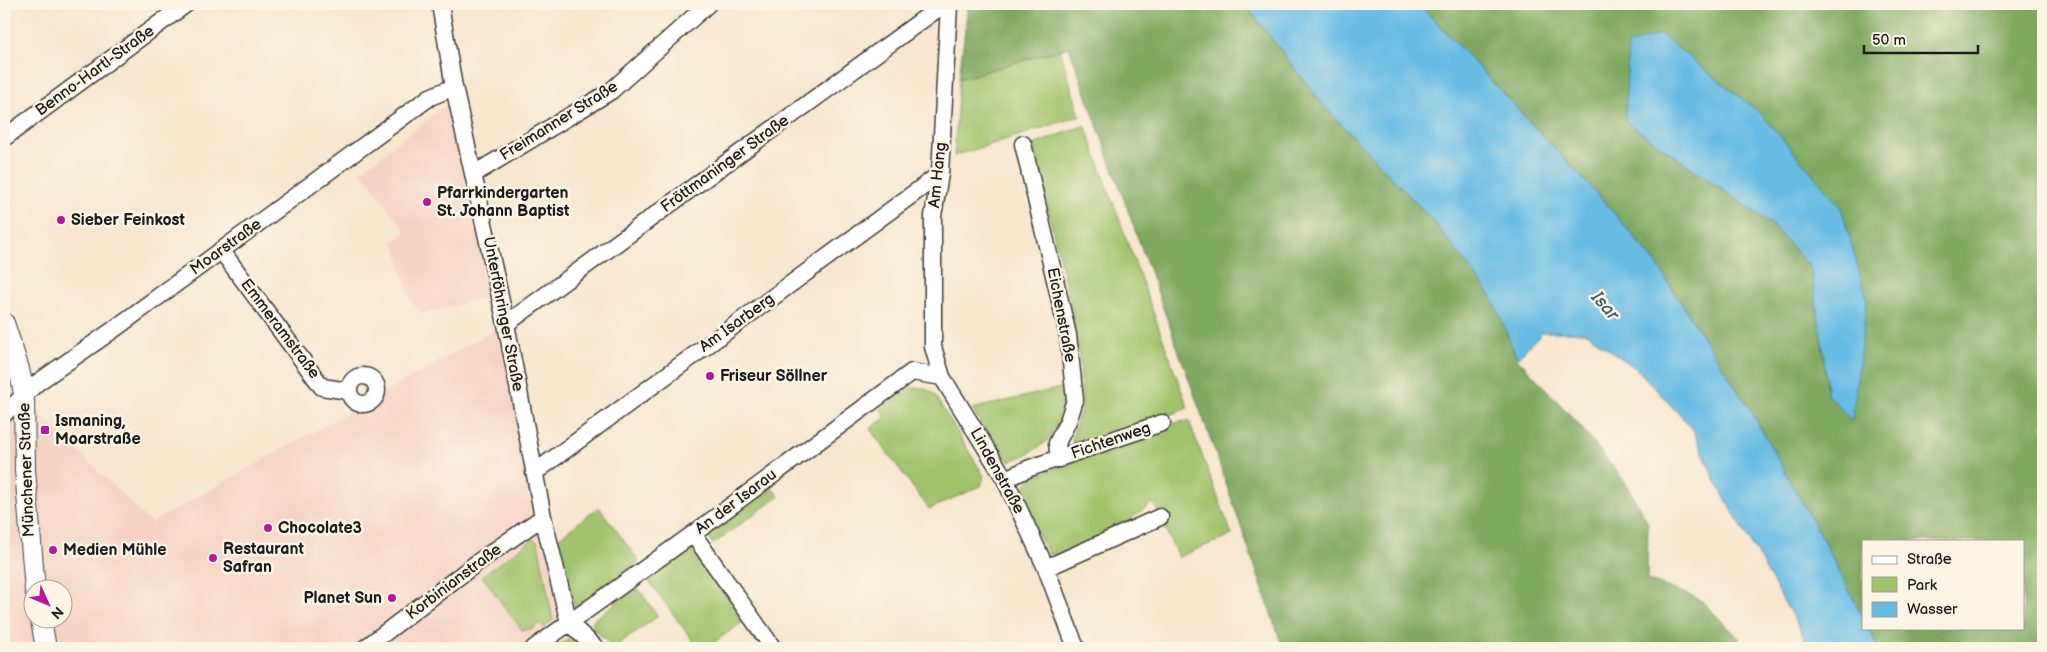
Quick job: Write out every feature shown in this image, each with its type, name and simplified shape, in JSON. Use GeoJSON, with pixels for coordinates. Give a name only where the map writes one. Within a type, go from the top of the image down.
{"type":"FeatureCollection","features":[{"type":"Feature","properties":{"kind":"main road","name":"Münchener Straße"},"geometry":{"type":"LineString","coordinates":[[4,323],[19,369],[24,393],[24,470],[34,580]]}},
{"type":"Feature","properties":{"kind":"main road"},"geometry":{"type":"LineString","coordinates":[[43,630],[46,648]]}},
{"type":"Feature","properties":{"kind":"street","name":"Benno-Hartl-Straße"},"geometry":{"type":"LineString","coordinates":[[4,138],[186,4]]}},
{"type":"Feature","properties":{"kind":"street","name":"Unterföhringer Straße"},"geometry":{"type":"LineString","coordinates":[[440,4],[454,87],[506,324],[543,517],[569,623]]}},
{"type":"Feature","properties":{"kind":"street","name":"Freimanner Straße"},"geometry":{"type":"LineString","coordinates":[[474,174],[611,91],[708,4]]}},
{"type":"Feature","properties":{"kind":"street","name":"Fröttmaninger Straße"},"geometry":{"type":"LineString","coordinates":[[506,324],[944,4]]}},
{"type":"Feature","properties":{"kind":"street","name":"Am Hang"},"geometry":{"type":"LineString","coordinates":[[942,377],[933,347],[933,216],[940,174],[949,4]]}},
{"type":"Feature","properties":{"kind":"street","name":"Moarstraße"},"geometry":{"type":"LineString","coordinates":[[4,414],[24,393],[430,97],[454,87]]}},
{"type":"Feature","properties":{"kind":"street","name":"Eichenstraße"},"geometry":{"type":"LineString","coordinates":[[1023,144],[1068,335],[1075,400],[1057,444],[1059,459]]}},
{"type":"Feature","properties":{"kind":"street","name":"Am Isarberg"},"geometry":{"type":"LineString","coordinates":[[534,473],[940,174]]}},
{"type":"Feature","properties":{"kind":"street","name":"Emmeramstraße"},"geometry":{"type":"LineString","coordinates":[[221,250],[322,387],[349,391]]}},
{"type":"Feature","properties":{"kind":"street"},"geometry":{"type":"LineString","coordinates":[[912,372],[933,347]]}},
{"type":"Feature","properties":{"kind":"street"},"geometry":{"type":"LineString","coordinates":[[912,372],[942,377]]}},
{"type":"Feature","properties":{"kind":"street","name":"An der Isarau"},"geometry":{"type":"LineString","coordinates":[[534,648],[693,534],[912,372]]}},
{"type":"Feature","properties":{"kind":"street","name":"Lindenstraße"},"geometry":{"type":"LineString","coordinates":[[942,377],[1005,479],[1046,568],[1076,648]]}},
{"type":"Feature","properties":{"kind":"street","name":"Fichtenweg"},"geometry":{"type":"LineString","coordinates":[[1059,459],[1162,423]]}},
{"type":"Feature","properties":{"kind":"street"},"geometry":{"type":"LineString","coordinates":[[1005,479],[1030,468],[1059,459]]}},
{"type":"Feature","properties":{"kind":"street","name":"Korbinianstraße"},"geometry":{"type":"LineString","coordinates":[[365,648],[478,562],[543,517]]}},
{"type":"Feature","properties":{"kind":"street"},"geometry":{"type":"LineString","coordinates":[[1046,568],[1160,517]]}},
{"type":"Feature","properties":{"kind":"street"},"geometry":{"type":"LineString","coordinates":[[693,534],[773,648]]}},
{"type":"Feature","properties":{"kind":"street"},"geometry":{"type":"LineString","coordinates":[[569,623],[596,648]]}},
{"type":"Feature","properties":{"kind":"shaded area","name":"Pfarrkindergarten St. Johann Baptist"},"geometry":{"type":"Polygon","coordinates":[[[447,104],[492,296],[421,314],[411,301],[394,241],[406,232],[361,171],[447,104]]]}},
{"type":"Feature","properties":{"kind":"shaded area"},"geometry":{"type":"Polygon","coordinates":[[[506,324],[569,623],[535,648],[4,648],[4,347],[21,395],[151,523],[506,324]]]}},
{"type":"Feature","properties":{"kind":"green space"},"geometry":{"type":"Polygon","coordinates":[[[968,4],[1245,4],[1323,105],[1434,222],[1493,297],[1517,358],[1575,420],[1625,482],[1648,523],[1647,580],[1700,599],[1749,648],[1283,648],[1218,460],[1069,47],[959,79],[968,4]]]}},
{"type":"Feature","properties":{"kind":"green space"},"geometry":{"type":"Polygon","coordinates":[[[1419,4],[2043,4],[2043,648],[1878,648],[1870,630],[2024,630],[2024,540],[1862,540],[1862,615],[1820,534],[1751,411],[1655,262],[1602,199],[1419,4]],[[1625,121],[1771,224],[1811,269],[1824,356],[1827,394],[1841,207],[1625,121]]]}},
{"type":"Feature","properties":{"kind":"green space"},"geometry":{"type":"Polygon","coordinates":[[[1060,50],[1080,116],[954,156],[959,79],[1060,50]]]}},
{"type":"Feature","properties":{"kind":"green space"},"geometry":{"type":"Polygon","coordinates":[[[1085,125],[1188,408],[1080,447],[1073,445],[1072,437],[1082,406],[1080,361],[1074,321],[1033,145],[1085,125]]]}},
{"type":"Feature","properties":{"kind":"green space"},"geometry":{"type":"Polygon","coordinates":[[[1065,387],[1062,417],[1046,442],[1028,454],[1010,461],[1001,457],[972,409],[1065,387]]]}},
{"type":"Feature","properties":{"kind":"green space"},"geometry":{"type":"Polygon","coordinates":[[[910,388],[925,388],[934,394],[984,476],[981,486],[929,509],[870,429],[886,417],[880,409],[910,388]]]}},
{"type":"Feature","properties":{"kind":"green space"},"geometry":{"type":"Polygon","coordinates":[[[1189,421],[1232,535],[1178,557],[1153,502],[1121,527],[1057,556],[1048,553],[1033,524],[1024,500],[1024,489],[1032,477],[1179,422],[1189,421]]]}},
{"type":"Feature","properties":{"kind":"green space"},"geometry":{"type":"Polygon","coordinates":[[[772,488],[779,496],[713,544],[709,538],[710,534],[772,488]]]}},
{"type":"Feature","properties":{"kind":"green space"},"geometry":{"type":"Polygon","coordinates":[[[599,507],[639,561],[575,608],[557,539],[599,507]]]}},
{"type":"Feature","properties":{"kind":"green space"},"geometry":{"type":"Polygon","coordinates":[[[533,539],[538,542],[553,620],[544,628],[540,623],[532,629],[522,630],[482,576],[533,539]]]}},
{"type":"Feature","properties":{"kind":"green space"},"geometry":{"type":"Polygon","coordinates":[[[690,549],[696,549],[747,619],[706,648],[698,648],[648,580],[690,549]]]}},
{"type":"Feature","properties":{"kind":"green space"},"geometry":{"type":"Polygon","coordinates":[[[637,587],[658,616],[613,648],[592,627],[593,620],[637,587]]]}},
{"type":"Feature","properties":{"kind":"green space"},"geometry":{"type":"Polygon","coordinates":[[[568,639],[576,639],[585,648],[555,648],[568,639]]]}},
{"type":"Feature","properties":{"kind":"water","name":"Isar"},"geometry":{"type":"Polygon","coordinates":[[[1245,4],[1419,4],[1602,199],[1655,262],[1751,411],[1820,534],[1862,615],[1862,630],[1870,630],[1878,648],[1807,648],[1803,635],[1716,482],[1692,428],[1638,370],[1585,332],[1543,332],[1517,358],[1492,297],[1434,222],[1323,105],[1245,4]]]}},
{"type":"Feature","properties":{"kind":"water"},"geometry":{"type":"Polygon","coordinates":[[[1660,34],[1760,113],[1841,207],[1867,299],[1852,421],[1827,394],[1824,356],[1811,269],[1771,224],[1625,121],[1628,45],[1660,34]]]}},
{"type":"Feature","properties":{"kind":"place","name":"Pfarrkindergarten St. Johann Baptist"},"geometry":{"type":"Point","coordinates":[427,202]}},
{"type":"Feature","properties":{"kind":"place","name":"Sieber Feinkost"},"geometry":{"type":"Point","coordinates":[61,220]}},
{"type":"Feature","properties":{"kind":"place","name":"Friseur Söllner"},"geometry":{"type":"Point","coordinates":[710,376]}},
{"type":"Feature","properties":{"kind":"place","name":"Ismaning, Moarstraße"},"geometry":{"type":"Point","coordinates":[45,430]}},
{"type":"Feature","properties":{"kind":"place","name":"Chocolate3"},"geometry":{"type":"Point","coordinates":[268,528]}},
{"type":"Feature","properties":{"kind":"place","name":"Medien Mühle"},"geometry":{"type":"Point","coordinates":[53,550]}},
{"type":"Feature","properties":{"kind":"place","name":"Restaurant Safran"},"geometry":{"type":"Point","coordinates":[213,558]}},
{"type":"Feature","properties":{"kind":"place","name":"Planet Sun"},"geometry":{"type":"Point","coordinates":[392,598]}}]}
